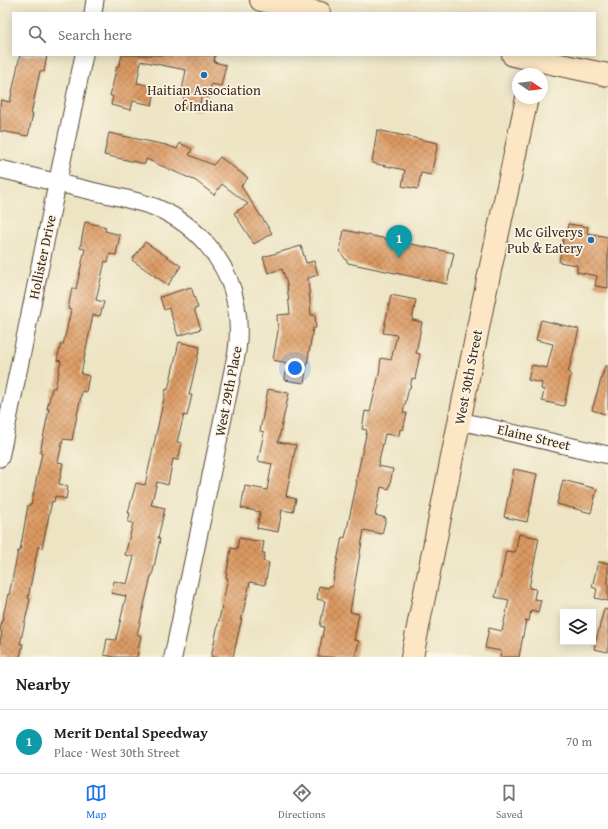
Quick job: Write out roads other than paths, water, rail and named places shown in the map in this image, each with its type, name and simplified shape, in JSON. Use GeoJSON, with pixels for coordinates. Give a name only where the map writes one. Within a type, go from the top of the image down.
{"type":"FeatureCollection","features":[{"type":"Feature","properties":{"kind":"street"},"geometry":{"type":"LineString","coordinates":[[93,12],[96,0]]}},
{"type":"Feature","properties":{"kind":"street"},"geometry":{"type":"LineString","coordinates":[[261,0],[315,12]]}},
{"type":"Feature","properties":{"kind":"street","name":"Hollister Drive"},"geometry":{"type":"LineString","coordinates":[[0,458],[84,56]]}},
{"type":"Feature","properties":{"kind":"street"},"geometry":{"type":"LineString","coordinates":[[515,56],[533,67],[608,75]]}},
{"type":"Feature","properties":{"kind":"street","name":"West 30th Street"},"geometry":{"type":"LineString","coordinates":[[412,657],[526,104]]}},
{"type":"Feature","properties":{"kind":"street","name":"West 29th Place"},"geometry":{"type":"LineString","coordinates":[[0,169],[142,203],[167,213],[184,223],[204,241],[220,262],[229,280],[236,305],[239,331],[238,351],[173,657]]}},
{"type":"Feature","properties":{"kind":"street","name":"Elaine Street"},"geometry":{"type":"LineString","coordinates":[[460,421],[608,455]]}},
{"type":"Feature","properties":{"kind":"place","name":"Haitian Association of Indiana"},"geometry":{"type":"Point","coordinates":[204,75]}},
{"type":"Feature","properties":{"kind":"place","name":"Mc Gilverys Pub & Eatery"},"geometry":{"type":"Point","coordinates":[591,240]}},
{"type":"Feature","properties":{"kind":"place","name":"Merit Dental Speedway"},"geometry":{"type":"Point","coordinates":[399,258]}}]}
